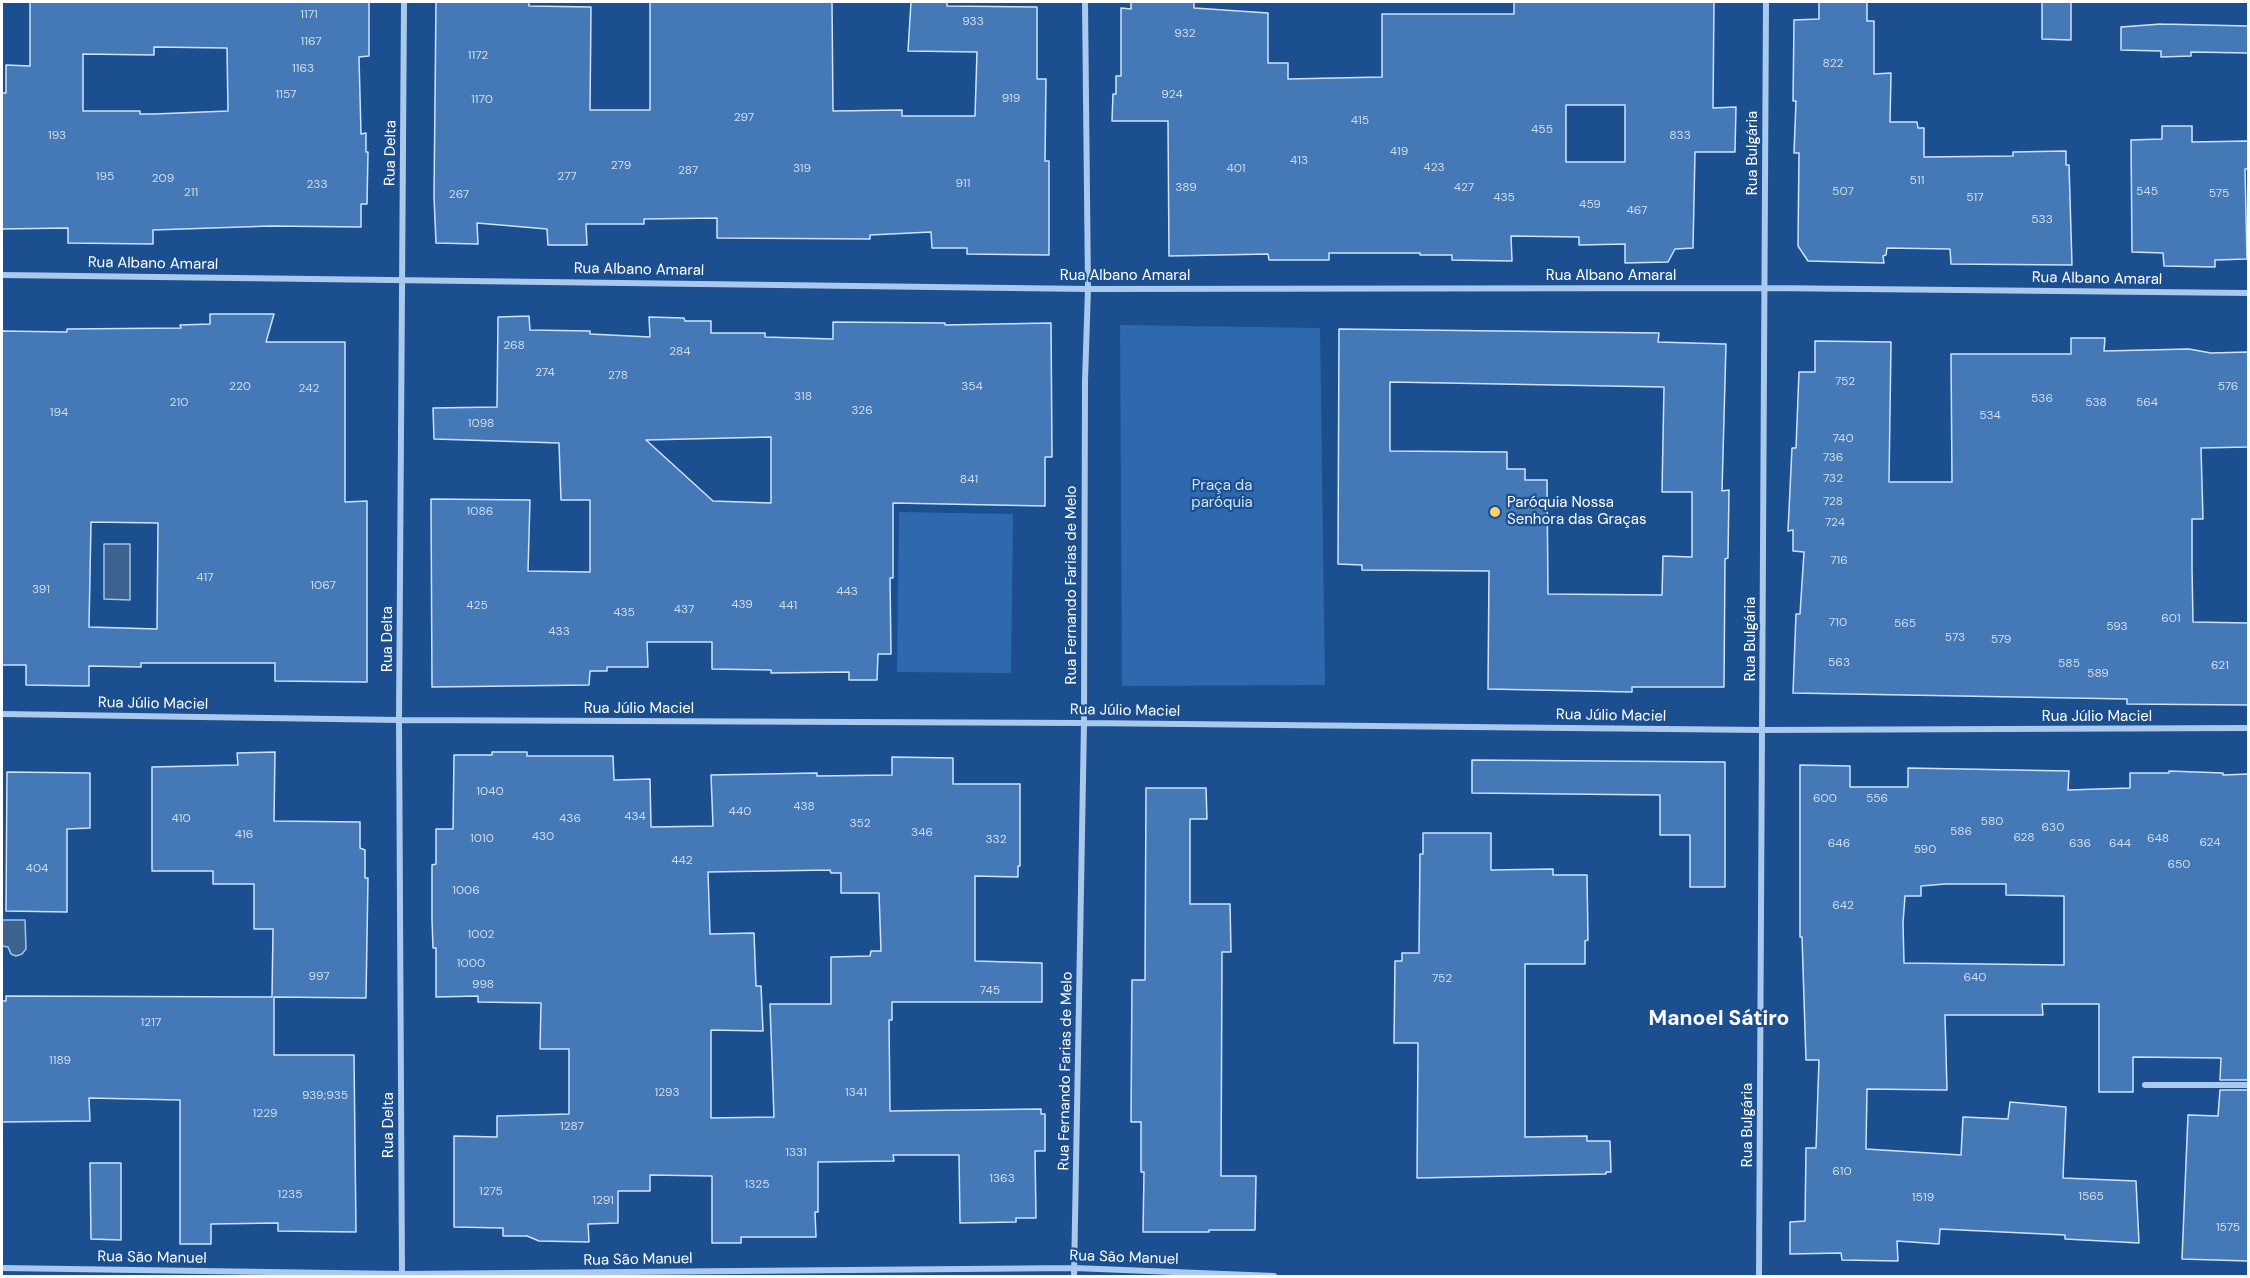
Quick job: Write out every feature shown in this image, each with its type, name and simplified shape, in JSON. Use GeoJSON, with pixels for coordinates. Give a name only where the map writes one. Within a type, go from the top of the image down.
{"type":"FeatureCollection","features":[{"type":"Feature","properties":{"kind":"street","name":"Rua Delta"},"geometry":{"type":"LineString","coordinates":[[402,1275],[399,720],[404,2]]}},
{"type":"Feature","properties":{"kind":"street","name":"Rua Fernando Farias de Melo"},"geometry":{"type":"LineString","coordinates":[[1074,1276],[1084,723],[1084,393],[1088,289],[1085,2]]}},
{"type":"Feature","properties":{"kind":"street","name":"Rua Bulgária"},"geometry":{"type":"LineString","coordinates":[[1759,1276],[1766,2]]}},
{"type":"Feature","properties":{"kind":"street","name":"Rua Albano Amaral"},"geometry":{"type":"LineString","coordinates":[[2,275],[1088,289],[1765,288],[2248,293]]}},
{"type":"Feature","properties":{"kind":"street","name":"Rua Júlio Maciel"},"geometry":{"type":"LineString","coordinates":[[2,714],[399,720],[1084,723],[1762,730],[2248,728]]}},
{"type":"Feature","properties":{"kind":"street"},"geometry":{"type":"LineString","coordinates":[[2145,1085],[2248,1085]]}},
{"type":"Feature","properties":{"kind":"street","name":"Rua São Manuel"},"geometry":{"type":"LineString","coordinates":[[2,1268],[402,1275],[1074,1268],[1274,1276]]}},
{"type":"Feature","properties":{"kind":"green space","name":"Praça da paróquia"},"geometry":{"type":"Polygon","coordinates":[[[1120,325],[1320,328],[1325,685],[1122,686],[1120,325]]]}},
{"type":"Feature","properties":{"kind":"green space"},"geometry":{"type":"Polygon","coordinates":[[[899,512],[1013,514],[1011,673],[897,672],[899,512]]]}},
{"type":"Feature","properties":{"kind":"shaded area"},"geometry":{"type":"Polygon","coordinates":[[[104,544],[130,544],[130,600],[104,599],[104,544]]]}},
{"type":"Feature","properties":{"kind":"shaded area"},"geometry":{"type":"Polygon","coordinates":[[[2,920],[25,920],[26,949],[22,954],[16,956],[11,954],[8,947],[2,946],[2,920]]]}},
{"type":"Feature","properties":{"kind":"building"},"geometry":{"type":"Polygon","coordinates":[[[30,2],[369,2],[369,56],[359,57],[361,134],[366,133],[366,152],[368,152],[367,204],[361,204],[361,227],[271,226],[153,230],[153,244],[68,243],[68,228],[2,229],[2,93],[6,93],[6,65],[30,66],[30,2]],[[154,47],[154,55],[83,54],[83,111],[140,111],[140,114],[154,114],[228,111],[227,48],[154,47]]]}},
{"type":"Feature","properties":{"kind":"building"},"geometry":{"type":"Polygon","coordinates":[[[436,2],[529,2],[529,6],[591,7],[590,110],[650,110],[650,2],[832,2],[833,111],[902,110],[902,116],[975,116],[977,52],[908,51],[911,2],[947,2],[947,6],[1037,7],[1037,79],[1046,79],[1045,161],[1049,161],[1049,255],[967,254],[967,248],[932,248],[931,232],[870,235],[870,239],[717,238],[717,218],[644,219],[644,224],[586,224],[587,245],[548,245],[547,229],[477,223],[478,244],[436,243],[434,197],[436,2]]]}},
{"type":"Feature","properties":{"kind":"building"},"geometry":{"type":"Polygon","coordinates":[[[1131,2],[1194,2],[1194,8],[1268,13],[1268,63],[1288,63],[1288,79],[1382,77],[1382,14],[1514,14],[1514,2],[1714,2],[1713,108],[1736,107],[1735,152],[1695,152],[1693,248],[1675,249],[1668,262],[1625,263],[1625,244],[1579,245],[1579,237],[1511,236],[1512,261],[1452,260],[1452,255],[1420,255],[1420,253],[1329,253],[1329,260],[1269,260],[1268,254],[1169,256],[1168,121],[1112,121],[1116,76],[1121,76],[1121,8],[1131,9],[1131,2]],[[1566,105],[1566,162],[1625,162],[1625,105],[1566,105]]]}},
{"type":"Feature","properties":{"kind":"building"},"geometry":{"type":"Polygon","coordinates":[[[1819,2],[1867,2],[1867,21],[1874,21],[1874,74],[1891,73],[1890,122],[1917,122],[1918,128],[1924,128],[1924,157],[2013,156],[2013,152],[2066,151],[2066,165],[2069,165],[2072,265],[1951,264],[1950,249],[1887,248],[1886,255],[1883,256],[1884,263],[1808,261],[1798,246],[1799,153],[1794,153],[1796,101],[1793,101],[1794,20],[1819,19],[1819,2]]]}},
{"type":"Feature","properties":{"kind":"building"},"geometry":{"type":"Polygon","coordinates":[[[2042,2],[2071,2],[2071,40],[2042,39],[2042,2]]]}},
{"type":"Feature","properties":{"kind":"building"},"geometry":{"type":"Polygon","coordinates":[[[2161,24],[2248,26],[2248,53],[2191,52],[2191,56],[2161,57],[2161,51],[2121,50],[2121,27],[2161,24]]]}},
{"type":"Feature","properties":{"kind":"building"},"geometry":{"type":"Polygon","coordinates":[[[2162,126],[2192,126],[2192,142],[2248,141],[2248,169],[2245,169],[2247,259],[2215,260],[2215,267],[2164,266],[2163,253],[2132,252],[2131,140],[2162,139],[2162,126]]]}},
{"type":"Feature","properties":{"kind":"building"},"geometry":{"type":"Polygon","coordinates":[[[210,314],[274,314],[266,342],[345,342],[345,502],[367,501],[367,682],[275,681],[275,663],[141,663],[141,667],[89,666],[89,686],[26,685],[26,665],[2,665],[2,331],[67,332],[67,329],[181,328],[180,325],[210,324],[210,314]],[[91,522],[89,627],[157,629],[158,523],[91,522]]]}},
{"type":"Feature","properties":{"kind":"building"},"geometry":{"type":"Polygon","coordinates":[[[529,316],[530,330],[590,331],[590,334],[650,337],[649,317],[684,318],[685,321],[711,321],[711,333],[765,333],[765,337],[833,339],[833,322],[945,323],[945,325],[1051,323],[1052,457],[1045,457],[1045,506],[893,503],[893,578],[890,578],[891,654],[878,654],[877,680],[849,680],[849,672],[771,673],[771,670],[712,669],[712,642],[647,642],[648,667],[607,667],[607,671],[590,671],[589,685],[432,687],[431,499],[530,500],[528,571],[590,572],[590,500],[561,500],[559,443],[434,439],[433,408],[497,407],[498,317],[529,316]],[[771,437],[646,440],[713,501],[771,503],[771,437]]]}},
{"type":"Feature","properties":{"kind":"building"},"geometry":{"type":"Polygon","coordinates":[[[1339,329],[1659,333],[1658,342],[1726,344],[1722,491],[1729,490],[1728,558],[1725,559],[1724,687],[1632,687],[1632,692],[1488,689],[1489,571],[1362,570],[1362,565],[1338,564],[1339,329]],[[1390,382],[1390,451],[1507,452],[1507,469],[1525,469],[1525,480],[1547,480],[1548,594],[1662,595],[1663,556],[1692,557],[1692,492],[1662,492],[1664,387],[1390,382]]]}},
{"type":"Feature","properties":{"kind":"building"},"geometry":{"type":"Polygon","coordinates":[[[2071,338],[2105,338],[2104,351],[2189,349],[2211,353],[2248,352],[2248,447],[2201,448],[2203,519],[2192,519],[2192,567],[2193,622],[2248,623],[2248,705],[2127,704],[2127,699],[1793,693],[1796,614],[1800,614],[1804,552],[1793,551],[1793,530],[1788,531],[1792,448],[1796,448],[1799,372],[1815,372],[1815,341],[1891,342],[1889,482],[1952,482],[1951,354],[2071,354],[2071,338]]]}},
{"type":"Feature","properties":{"kind":"building"},"geometry":{"type":"Polygon","coordinates":[[[275,752],[274,821],[360,822],[360,848],[365,850],[365,878],[368,878],[366,998],[274,997],[274,1055],[354,1055],[356,1232],[278,1231],[278,1223],[211,1224],[211,1244],[180,1244],[180,1100],[89,1098],[90,1121],[2,1122],[2,1001],[6,1001],[6,996],[272,997],[273,929],[254,929],[254,884],[213,884],[213,871],[152,871],[152,767],[238,765],[237,753],[275,752]]]}},
{"type":"Feature","properties":{"kind":"building"},"geometry":{"type":"Polygon","coordinates":[[[492,752],[527,752],[527,756],[613,756],[614,780],[650,779],[651,827],[713,826],[711,775],[817,773],[817,776],[892,775],[892,757],[953,758],[953,784],[1020,784],[1018,877],[975,876],[975,961],[1042,963],[1042,1002],[892,1002],[892,1020],[889,1020],[890,1111],[1041,1109],[1041,1114],[1045,1114],[1045,1151],[1035,1151],[1036,1218],[1016,1218],[1016,1222],[960,1223],[959,1155],[893,1155],[894,1161],[818,1162],[816,1237],[741,1237],[741,1243],[712,1243],[712,1176],[650,1175],[650,1191],[618,1191],[618,1223],[588,1224],[589,1242],[539,1241],[527,1236],[503,1236],[503,1228],[454,1227],[454,1136],[497,1137],[497,1116],[569,1114],[569,1049],[540,1049],[541,1003],[478,1002],[478,996],[436,997],[432,865],[436,864],[436,829],[453,829],[454,755],[492,755],[492,752]],[[830,870],[708,872],[710,934],[754,933],[756,986],[761,986],[763,1031],[711,1030],[711,1118],[774,1117],[770,1004],[831,1004],[831,957],[870,956],[871,951],[881,951],[879,893],[841,893],[841,873],[831,873],[830,870]]]}},
{"type":"Feature","properties":{"kind":"building"},"geometry":{"type":"Polygon","coordinates":[[[1472,760],[1725,762],[1725,887],[1690,887],[1690,835],[1660,835],[1660,795],[1472,793],[1472,760]]]}},
{"type":"Feature","properties":{"kind":"building"},"geometry":{"type":"Polygon","coordinates":[[[1800,765],[1850,766],[1850,787],[1908,787],[1908,768],[2069,771],[2068,790],[2130,788],[2130,773],[2169,773],[2169,771],[2223,773],[2223,775],[2248,774],[2248,1080],[2220,1080],[2221,1058],[2133,1057],[2133,1092],[2099,1092],[2099,1004],[2042,1004],[2043,1015],[1945,1015],[1947,1090],[1867,1089],[1866,1149],[1961,1155],[1963,1117],[2008,1119],[2010,1102],[2066,1107],[2063,1178],[2136,1181],[2139,1243],[2065,1239],[2065,1235],[1940,1229],[1939,1244],[1897,1241],[1898,1261],[1842,1260],[1841,1253],[1790,1254],[1790,1222],[1805,1221],[1806,1148],[1816,1148],[1819,1060],[1806,1060],[1802,937],[1800,937],[1800,765]],[[2006,884],[1921,886],[1921,896],[1905,896],[1904,963],[2064,965],[2064,896],[2006,895],[2006,884]]]}},
{"type":"Feature","properties":{"kind":"building"},"geometry":{"type":"Polygon","coordinates":[[[7,772],[90,773],[90,828],[67,829],[67,912],[6,911],[7,772]]]}},
{"type":"Feature","properties":{"kind":"building"},"geometry":{"type":"Polygon","coordinates":[[[1146,788],[1206,788],[1207,819],[1190,819],[1190,904],[1230,904],[1231,952],[1222,952],[1221,1176],[1256,1176],[1255,1230],[1143,1232],[1144,1172],[1141,1172],[1141,1122],[1131,1122],[1132,980],[1145,980],[1146,788]]]}},
{"type":"Feature","properties":{"kind":"building"},"geometry":{"type":"Polygon","coordinates":[[[1423,833],[1491,833],[1491,870],[1553,869],[1553,875],[1587,875],[1588,940],[1585,941],[1585,964],[1525,964],[1525,1137],[1587,1136],[1587,1141],[1610,1141],[1611,1172],[1606,1172],[1606,1174],[1417,1178],[1418,1043],[1394,1043],[1395,961],[1402,961],[1402,953],[1419,953],[1420,854],[1423,854],[1423,833]]]}},
{"type":"Feature","properties":{"kind":"building"},"geometry":{"type":"Polygon","coordinates":[[[2220,1090],[2248,1090],[2248,1261],[2182,1259],[2188,1115],[2218,1116],[2220,1090]]]}},
{"type":"Feature","properties":{"kind":"building"},"geometry":{"type":"Polygon","coordinates":[[[90,1163],[121,1163],[121,1240],[91,1239],[90,1163]]]}},
{"type":"Feature","properties":{"kind":"place","name":"Paróquia Nossa Senhora das Graças"},"geometry":{"type":"Point","coordinates":[1495,512]}},
{"type":"Feature","properties":{"kind":"district","name":"Manoel Sátiro"},"geometry":{"type":"Point","coordinates":[1719,1019]}}]}
